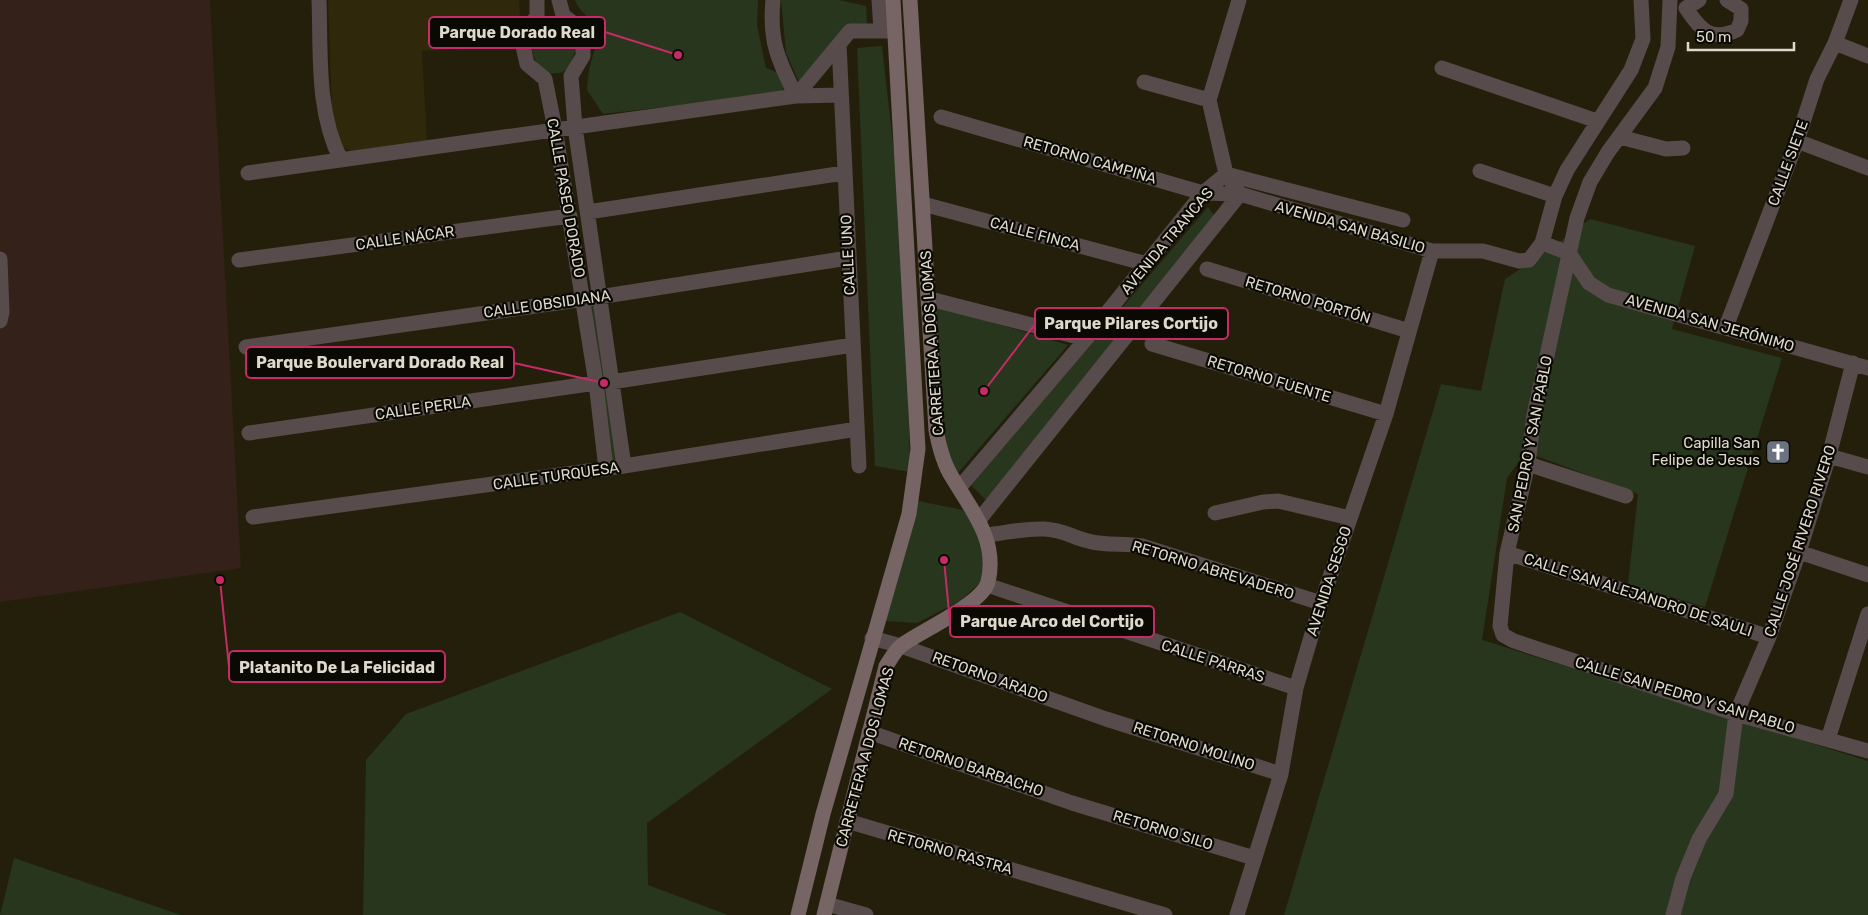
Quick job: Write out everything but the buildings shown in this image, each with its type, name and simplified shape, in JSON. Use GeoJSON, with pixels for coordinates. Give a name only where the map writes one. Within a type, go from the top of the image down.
{"type":"FeatureCollection","features":[{"type":"Feature","properties":{"kind":"main road","name":"CARRETERA A DOS LOMAS"},"geometry":{"type":"LineString","coordinates":[[798,915],[823,814],[872,638],[910,514],[918,449],[899,102],[888,30],[893,0]]}},
{"type":"Feature","properties":{"kind":"main road","name":"CARRETERA A DOS LOMAS"},"geometry":{"type":"LineString","coordinates":[[826,909],[846,821],[886,666],[901,646],[968,605],[987,585],[991,558],[986,535],[979,520],[947,467],[936,430],[930,299],[910,0]]}},
{"type":"Feature","properties":{"kind":"main road"},"geometry":{"type":"LineString","coordinates":[[899,102],[916,101]]}},
{"type":"Feature","properties":{"kind":"street"},"geometry":{"type":"LineString","coordinates":[[318,0],[324,113],[333,144],[341,160]]}},
{"type":"Feature","properties":{"kind":"street"},"geometry":{"type":"LineString","coordinates":[[537,0],[537,17]]}},
{"type":"Feature","properties":{"kind":"street"},"geometry":{"type":"LineString","coordinates":[[559,0],[563,15],[578,27],[583,40],[582,56],[571,76],[545,79],[527,64],[523,46],[527,27],[537,17],[563,15]]}},
{"type":"Feature","properties":{"kind":"street"},"geometry":{"type":"LineString","coordinates":[[773,0],[771,21],[776,54],[796,96]]}},
{"type":"Feature","properties":{"kind":"street"},"geometry":{"type":"LineString","coordinates":[[796,96],[850,31],[888,30],[879,0]]}},
{"type":"Feature","properties":{"kind":"street"},"geometry":{"type":"LineString","coordinates":[[1239,0],[1209,100],[1226,174],[1403,220]]}},
{"type":"Feature","properties":{"kind":"street"},"geometry":{"type":"LineString","coordinates":[[1569,253],[1542,243],[1555,196],[1567,170],[1597,120],[1615,97],[1631,70],[1643,38],[1641,0]]}},
{"type":"Feature","properties":{"kind":"street"},"geometry":{"type":"LineString","coordinates":[[1686,8],[1699,0]]}},
{"type":"Feature","properties":{"kind":"street"},"geometry":{"type":"LineString","coordinates":[[1667,1],[1686,8],[1704,32],[1715,35],[1728,34],[1738,30],[1741,21],[1741,9],[1727,0]]}},
{"type":"Feature","properties":{"kind":"street","name":"CALLE SIETE"},"geometry":{"type":"LineString","coordinates":[[1726,327],[1797,141],[1817,79],[1835,43],[1851,0]]}},
{"type":"Feature","properties":{"kind":"street","name":"SAN PEDRO Y SAN PABLO"},"geometry":{"type":"LineString","coordinates":[[1503,635],[1500,626],[1500,613],[1507,553],[1528,464],[1534,415],[1577,218],[1590,182],[1655,88],[1668,47],[1667,1]]}},
{"type":"Feature","properties":{"kind":"street"},"geometry":{"type":"LineString","coordinates":[[1835,43],[1868,56]]}},
{"type":"Feature","properties":{"kind":"street","name":"CALLE UNO"},"geometry":{"type":"LineString","coordinates":[[839,44],[859,466]]}},
{"type":"Feature","properties":{"kind":"street"},"geometry":{"type":"LineString","coordinates":[[1442,68],[1597,120]]}},
{"type":"Feature","properties":{"kind":"street","name":"CALLE PASEO DORADO"},"geometry":{"type":"LineString","coordinates":[[571,76],[575,127],[588,212],[591,298],[603,382],[624,466]]}},
{"type":"Feature","properties":{"kind":"street","name":"CALLE PASEO DORADO"},"geometry":{"type":"LineString","coordinates":[[545,79],[570,216],[591,298]]}},
{"type":"Feature","properties":{"kind":"street"},"geometry":{"type":"LineString","coordinates":[[1144,82],[1209,100]]}},
{"type":"Feature","properties":{"kind":"street"},"geometry":{"type":"LineString","coordinates":[[248,173],[796,96],[840,95]]}},
{"type":"Feature","properties":{"kind":"street","name":"RETORNO CAMPIÑA"},"geometry":{"type":"LineString","coordinates":[[942,117],[1203,193],[1240,194]]}},
{"type":"Feature","properties":{"kind":"street"},"geometry":{"type":"LineString","coordinates":[[1620,137],[1666,149],[1683,148]]}},
{"type":"Feature","properties":{"kind":"street"},"geometry":{"type":"LineString","coordinates":[[1797,141],[1868,168]]}},
{"type":"Feature","properties":{"kind":"street"},"geometry":{"type":"LineString","coordinates":[[1480,171],[1555,196]]}},
{"type":"Feature","properties":{"kind":"street"},"geometry":{"type":"LineString","coordinates":[[588,212],[844,173]]}},
{"type":"Feature","properties":{"kind":"street","name":"AVENIDA TRANCAS"},"geometry":{"type":"LineString","coordinates":[[959,488],[1086,339],[1203,193],[1226,174],[1240,194],[979,520]]}},
{"type":"Feature","properties":{"kind":"street","name":"AVENIDA SAN BASILIO"},"geometry":{"type":"LineString","coordinates":[[1240,194],[1432,251],[1483,251],[1519,261],[1528,260],[1542,243]]}},
{"type":"Feature","properties":{"kind":"street","name":"CALLE FINCA"},"geometry":{"type":"LineString","coordinates":[[923,204],[1148,264]]}},
{"type":"Feature","properties":{"kind":"street","name":"CALLE NÁCAR"},"geometry":{"type":"LineString","coordinates":[[239,260],[570,216]]}},
{"type":"Feature","properties":{"kind":"street","name":"AVENIDA SESGO"},"geometry":{"type":"LineString","coordinates":[[1236,915],[1281,774],[1296,688],[1321,603],[1386,414],[1432,251]]}},
{"type":"Feature","properties":{"kind":"street","name":"AVENIDA SAN JERÓNIMO"},"geometry":{"type":"LineString","coordinates":[[1569,253],[1589,283],[1608,295],[1868,368]]}},
{"type":"Feature","properties":{"kind":"street","name":"CALLE OBSIDIANA"},"geometry":{"type":"LineString","coordinates":[[246,347],[591,298],[848,258]]}},
{"type":"Feature","properties":{"kind":"street"},"geometry":{"type":"LineString","coordinates":[[0,259],[2,312],[0,321]]}},
{"type":"Feature","properties":{"kind":"street","name":"RETORNO PORTÓN"},"geometry":{"type":"LineString","coordinates":[[1207,269],[1409,331]]}},
{"type":"Feature","properties":{"kind":"street"},"geometry":{"type":"LineString","coordinates":[[930,299],[1086,339]]}},
{"type":"Feature","properties":{"kind":"street","name":"RETORNO FUENTE"},"geometry":{"type":"LineString","coordinates":[[1152,344],[1386,414]]}},
{"type":"Feature","properties":{"kind":"street","name":"CALLE PERLA"},"geometry":{"type":"LineString","coordinates":[[249,433],[853,345]]}},
{"type":"Feature","properties":{"kind":"street","name":"CALLE JOSÉ RIVERO RIVERO"},"geometry":{"type":"LineString","coordinates":[[1673,915],[1683,878],[1699,839],[1726,794],[1736,714],[1769,637],[1799,552],[1829,456],[1853,363]]}},
{"type":"Feature","properties":{"kind":"street","name":"CALLE PASEO DORADO"},"geometry":{"type":"LineString","coordinates":[[603,382],[606,468]]}},
{"type":"Feature","properties":{"kind":"street","name":"CALLE TURQUESA"},"geometry":{"type":"LineString","coordinates":[[253,517],[624,466],[857,429]]}},
{"type":"Feature","properties":{"kind":"street"},"geometry":{"type":"LineString","coordinates":[[1829,456],[1868,467]]}},
{"type":"Feature","properties":{"kind":"street"},"geometry":{"type":"LineString","coordinates":[[1528,464],[1626,496]]}},
{"type":"Feature","properties":{"kind":"street"},"geometry":{"type":"LineString","coordinates":[[1215,513],[1263,502],[1278,501],[1350,518]]}},
{"type":"Feature","properties":{"kind":"street","name":"RETORNO ABREVADERO"},"geometry":{"type":"LineString","coordinates":[[986,535],[1042,529],[1066,531],[1086,541],[1142,546],[1321,603]]}},
{"type":"Feature","properties":{"kind":"street"},"geometry":{"type":"LineString","coordinates":[[1799,552],[1868,575]]}},
{"type":"Feature","properties":{"kind":"street","name":"CALLE SAN ALEJANDRO DE SAULI"},"geometry":{"type":"LineString","coordinates":[[1507,553],[1769,637]]}},
{"type":"Feature","properties":{"kind":"street","name":"CALLE PARRAS"},"geometry":{"type":"LineString","coordinates":[[987,585],[1296,688]]}},
{"type":"Feature","properties":{"kind":"street"},"geometry":{"type":"LineString","coordinates":[[1828,739],[1868,614]]}},
{"type":"Feature","properties":{"kind":"street","name":"CALLE SAN PEDRO Y SAN PABLO"},"geometry":{"type":"LineString","coordinates":[[1503,635],[1514,641],[1736,714],[1868,751]]}},
{"type":"Feature","properties":{"kind":"street","name":"RETORNO ARADO"},"geometry":{"type":"LineString","coordinates":[[872,638],[901,646],[1106,718]]}},
{"type":"Feature","properties":{"kind":"street","name":"RETORNO MOLINO"},"geometry":{"type":"LineString","coordinates":[[1106,718],[1281,774]]}},
{"type":"Feature","properties":{"kind":"street","name":"RETORNO BARBACHO"},"geometry":{"type":"LineString","coordinates":[[869,732],[1072,803]]}},
{"type":"Feature","properties":{"kind":"street","name":"RETORNO SILO"},"geometry":{"type":"LineString","coordinates":[[1072,803],[1254,858]]}},
{"type":"Feature","properties":{"kind":"street","name":"RETORNO RASTRA"},"geometry":{"type":"LineString","coordinates":[[846,821],[1165,915]]}},
{"type":"Feature","properties":{"kind":"street"},"geometry":{"type":"LineString","coordinates":[[826,909],[866,915]]}},
{"type":"Feature","properties":{"kind":"shaded area"},"geometry":{"type":"Polygon","coordinates":[[[0,0],[210,0],[241,568],[0,602],[0,0]]]}},
{"type":"Feature","properties":{"kind":"shaded area"},"geometry":{"type":"Polygon","coordinates":[[[328,0],[519,0],[520,16],[508,31],[507,47],[422,51],[427,142],[353,153],[342,146],[332,111],[328,0]]]}},
{"type":"Feature","properties":{"kind":"green space"},"geometry":{"type":"Polygon","coordinates":[[[575,0],[758,0],[757,25],[766,68],[781,74],[784,93],[603,114],[587,90],[589,69],[596,44],[595,30],[591,21],[575,0]]]}},
{"type":"Feature","properties":{"kind":"green space"},"geometry":{"type":"Polygon","coordinates":[[[781,0],[839,0],[866,6],[867,24],[799,82],[786,53],[781,0]]]}},
{"type":"Feature","properties":{"kind":"green space"},"geometry":{"type":"Polygon","coordinates":[[[538,19],[568,19],[577,45],[569,69],[560,73],[543,74],[535,60],[531,41],[538,19]]]}},
{"type":"Feature","properties":{"kind":"green space"},"geometry":{"type":"Polygon","coordinates":[[[882,46],[905,250],[910,472],[875,466],[857,48],[882,46]]]}},
{"type":"Feature","properties":{"kind":"green space"},"geometry":{"type":"Polygon","coordinates":[[[1208,207],[1216,218],[986,500],[971,485],[1208,207]]]}},
{"type":"Feature","properties":{"kind":"green space"},"geometry":{"type":"Polygon","coordinates":[[[1590,219],[1695,246],[1672,329],[1782,358],[1705,607],[1628,584],[1638,494],[1526,452],[1507,478],[1482,640],[1868,761],[1868,915],[1284,915],[1441,384],[1481,391],[1505,279],[1546,252],[1590,219]]]}},
{"type":"Feature","properties":{"kind":"green space"},"geometry":{"type":"Polygon","coordinates":[[[597,301],[619,462],[610,465],[589,303],[597,301]]]}},
{"type":"Feature","properties":{"kind":"green space"},"geometry":{"type":"Polygon","coordinates":[[[937,306],[1068,345],[957,474],[943,437],[937,306]]]}},
{"type":"Feature","properties":{"kind":"green space"},"geometry":{"type":"Polygon","coordinates":[[[918,501],[963,510],[988,542],[985,578],[960,601],[917,623],[884,621],[918,501]]]}},
{"type":"Feature","properties":{"kind":"green space"},"geometry":{"type":"Polygon","coordinates":[[[680,612],[832,689],[647,823],[648,885],[728,915],[363,915],[366,760],[406,714],[680,612]]]}},
{"type":"Feature","properties":{"kind":"green space"},"geometry":{"type":"Polygon","coordinates":[[[14,858],[181,915],[0,915],[14,858]]]}},
{"type":"Feature","properties":{"kind":"place","name":"Parque Dorado Real"},"geometry":{"type":"Point","coordinates":[678,55]}},
{"type":"Feature","properties":{"kind":"place","name":"Parque Boulervard Dorado Real"},"geometry":{"type":"Point","coordinates":[604,383]}},
{"type":"Feature","properties":{"kind":"place","name":"Parque Pilares Cortijo"},"geometry":{"type":"Point","coordinates":[984,391]}},
{"type":"Feature","properties":{"kind":"place","name":"Capilla San Felipe de Jesus"},"geometry":{"type":"Point","coordinates":[1778,452]}},
{"type":"Feature","properties":{"kind":"place","name":"Parque Arco del Cortijo"},"geometry":{"type":"Point","coordinates":[944,560]}},
{"type":"Feature","properties":{"kind":"place","name":"Platanito De La Felicidad"},"geometry":{"type":"Point","coordinates":[220,580]}}]}
